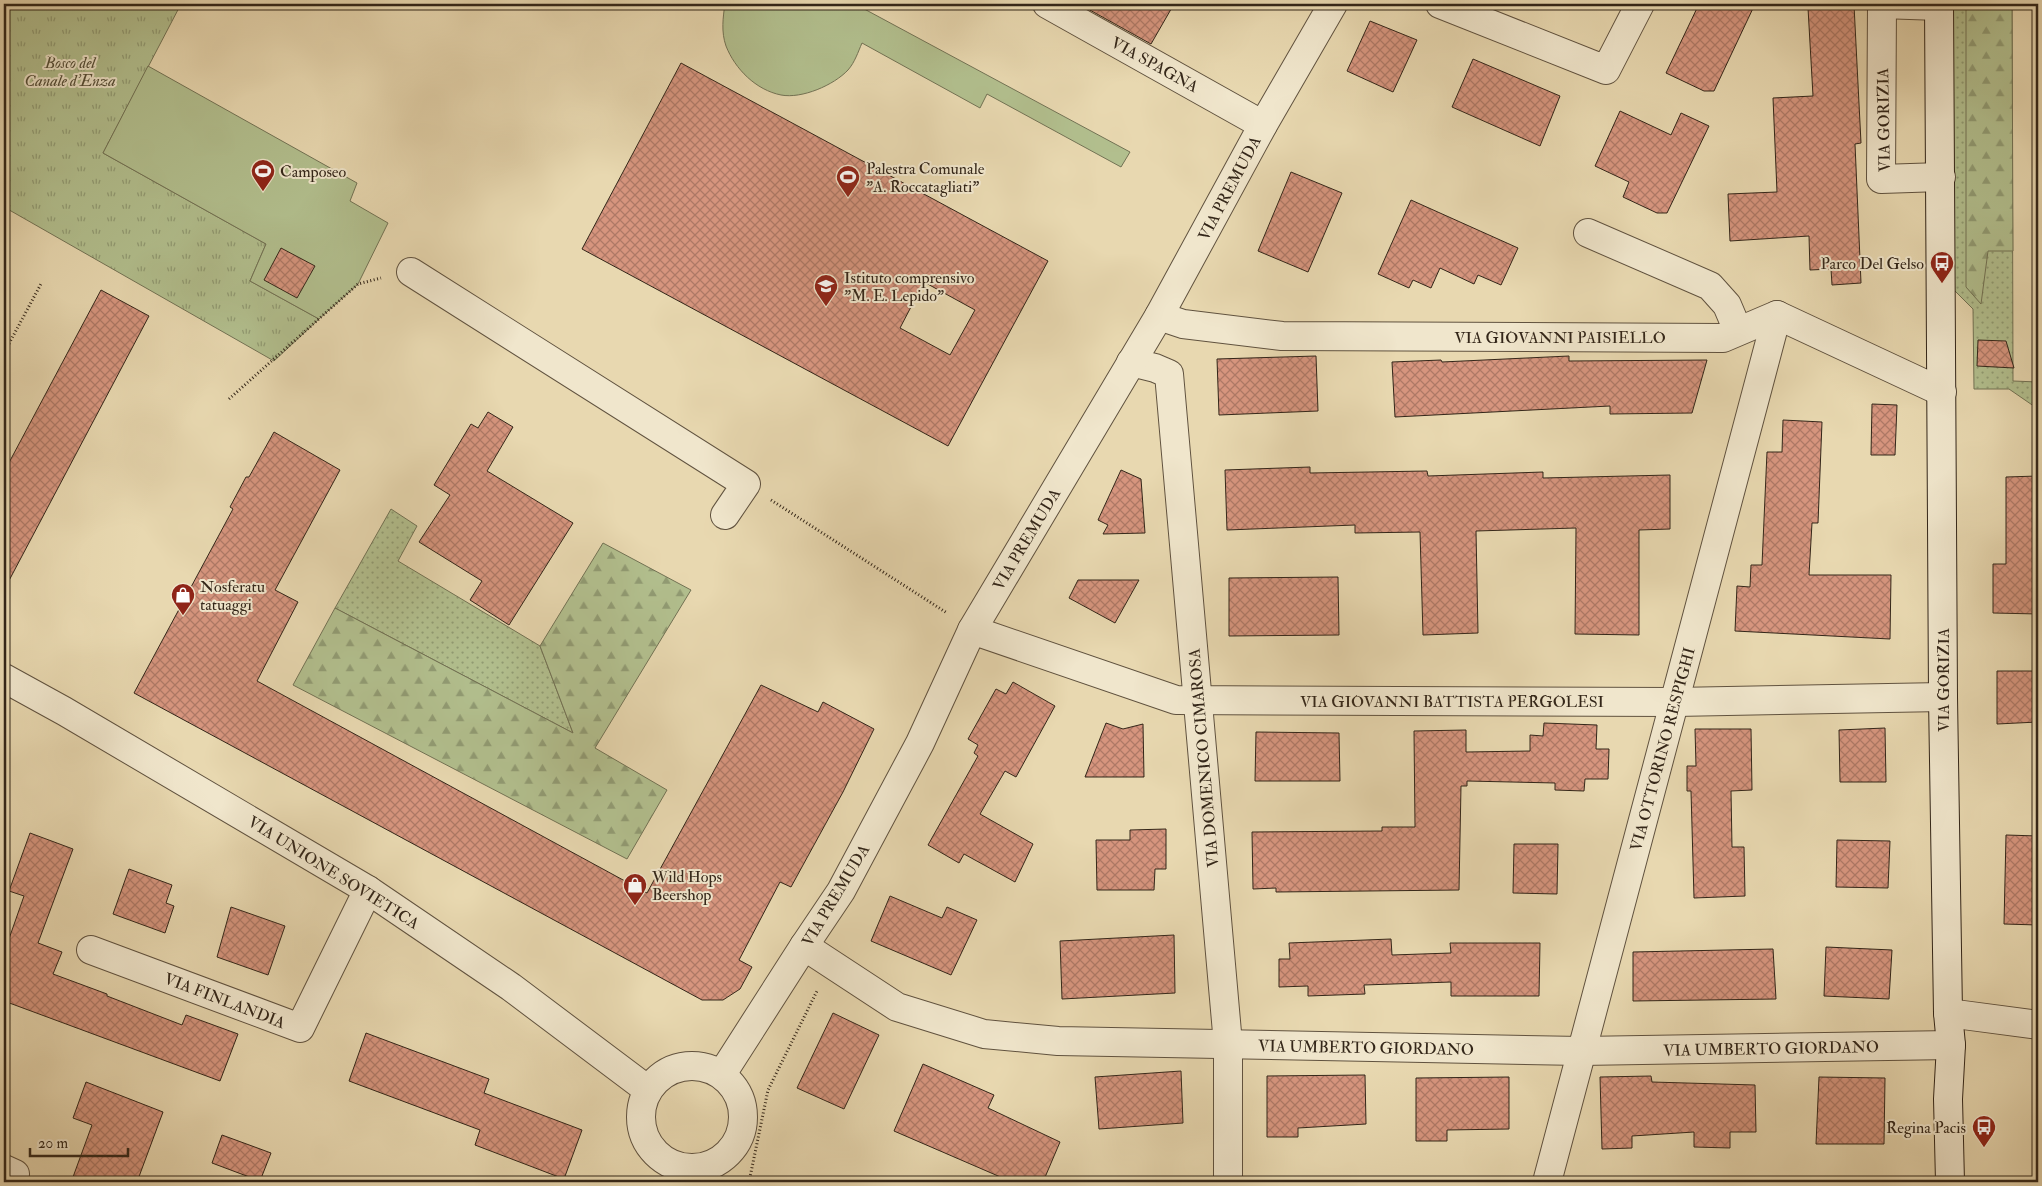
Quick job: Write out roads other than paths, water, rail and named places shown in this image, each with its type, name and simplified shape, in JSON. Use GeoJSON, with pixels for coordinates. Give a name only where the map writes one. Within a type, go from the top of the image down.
{"type":"FeatureCollection","features":[{"type":"Feature","properties":{"kind":"street","name":"VIA SPAGNA"},"geometry":{"type":"LineString","coordinates":[[1046,4],[1263,125]]}},
{"type":"Feature","properties":{"kind":"street","name":"VIA PREMUDA"},"geometry":{"type":"LineString","coordinates":[[722,1074],[841,891],[920,743],[972,630],[1159,316],[1263,125],[1333,4]]}},
{"type":"Feature","properties":{"kind":"street"},"geometry":{"type":"LineString","coordinates":[[1440,4],[1606,70],[1640,4]]}},
{"type":"Feature","properties":{"kind":"street"},"geometry":{"type":"LineString","coordinates":[[1881,4],[1939,5]]}},
{"type":"Feature","properties":{"kind":"street","name":"VIA GORIZIA"},"geometry":{"type":"LineString","coordinates":[[1881,4],[1881,179],[1941,177]]}},
{"type":"Feature","properties":{"kind":"street","name":"VIA GORIZIA"},"geometry":{"type":"LineString","coordinates":[[1939,5],[1943,697],[1948,1013],[1951,1045],[1948,1099],[1950,1182]]}},
{"type":"Feature","properties":{"kind":"street"},"geometry":{"type":"LineString","coordinates":[[1588,233],[1710,286],[1727,305],[1738,331]]}},
{"type":"Feature","properties":{"kind":"street"},"geometry":{"type":"LineString","coordinates":[[411,272],[746,484],[725,515]]}},
{"type":"Feature","properties":{"kind":"street"},"geometry":{"type":"LineString","coordinates":[[1777,315],[1942,392]]}},
{"type":"Feature","properties":{"kind":"street","name":"VIA GIOVANNI PAISIELLO"},"geometry":{"type":"LineString","coordinates":[[1159,316],[1183,324],[1282,336],[1723,338],[1777,315]]}},
{"type":"Feature","properties":{"kind":"street","name":"VIA OTTORINO RESPIGHI"},"geometry":{"type":"LineString","coordinates":[[1546,1182],[1777,315]]}},
{"type":"Feature","properties":{"kind":"street","name":"VIA DOMENICO CIMAROSA"},"geometry":{"type":"LineString","coordinates":[[1131,362],[1155,368],[1169,374],[1228,1044],[1228,1182]]}},
{"type":"Feature","properties":{"kind":"street","name":"VIA GIOVANNI BATTISTA PERGOLESI"},"geometry":{"type":"LineString","coordinates":[[972,630],[1176,700],[1675,702],[1943,697]]}},
{"type":"Feature","properties":{"kind":"street","name":"VIA UNIONE SOVIETICA"},"geometry":{"type":"LineString","coordinates":[[4,678],[368,890],[511,987],[648,1090]]}},
{"type":"Feature","properties":{"kind":"street","name":"VIA FINLANDIA"},"geometry":{"type":"LineString","coordinates":[[91,950],[300,1028],[368,890]]}},
{"type":"Feature","properties":{"kind":"street","name":"VIA UMBERTO GIORDANO"},"geometry":{"type":"LineString","coordinates":[[804,946],[897,1007],[984,1034],[1058,1041],[1581,1051],[1951,1045]]}},
{"type":"Feature","properties":{"kind":"street"},"geometry":{"type":"LineString","coordinates":[[1948,1013],[2038,1025]]}},
{"type":"Feature","properties":{"kind":"street"},"geometry":{"type":"LineString","coordinates":[[670,1182],[645,1137],[641,1121],[642,1105],[648,1090],[659,1077],[673,1068],[690,1065],[707,1067],[722,1074],[734,1085],[741,1099],[744,1114],[742,1130],[736,1144],[723,1158],[710,1182]]}},
{"type":"Feature","properties":{"kind":"street"},"geometry":{"type":"LineString","coordinates":[[654,1151],[666,1161],[681,1167],[697,1168],[712,1164],[723,1158]]}},
{"type":"Feature","properties":{"kind":"place","name":"Camposeo"},"geometry":{"type":"Point","coordinates":[263,192]}},
{"type":"Feature","properties":{"kind":"place","name":"Palestra Comunale \"A. Roccatagliati\""},"geometry":{"type":"Point","coordinates":[848,198]}},
{"type":"Feature","properties":{"kind":"place","name":"Parco Del Gelso"},"geometry":{"type":"Point","coordinates":[1942,284]}},
{"type":"Feature","properties":{"kind":"place","name":"Istituto comprensivo \"M. E. Lepido\""},"geometry":{"type":"Point","coordinates":[826,307]}},
{"type":"Feature","properties":{"kind":"place","name":"Nosferatu tatuaggi"},"geometry":{"type":"Point","coordinates":[183,616]}},
{"type":"Feature","properties":{"kind":"place","name":"Wild Hops Beershop"},"geometry":{"type":"Point","coordinates":[635,906]}},
{"type":"Feature","properties":{"kind":"place","name":"Regina Pacis"},"geometry":{"type":"Point","coordinates":[1984,1148]}},
{"type":"Feature","properties":{"kind":"park label","name":"Bosco del Canale d'Enza"},"geometry":{"type":"Point","coordinates":[70,71]}}]}
